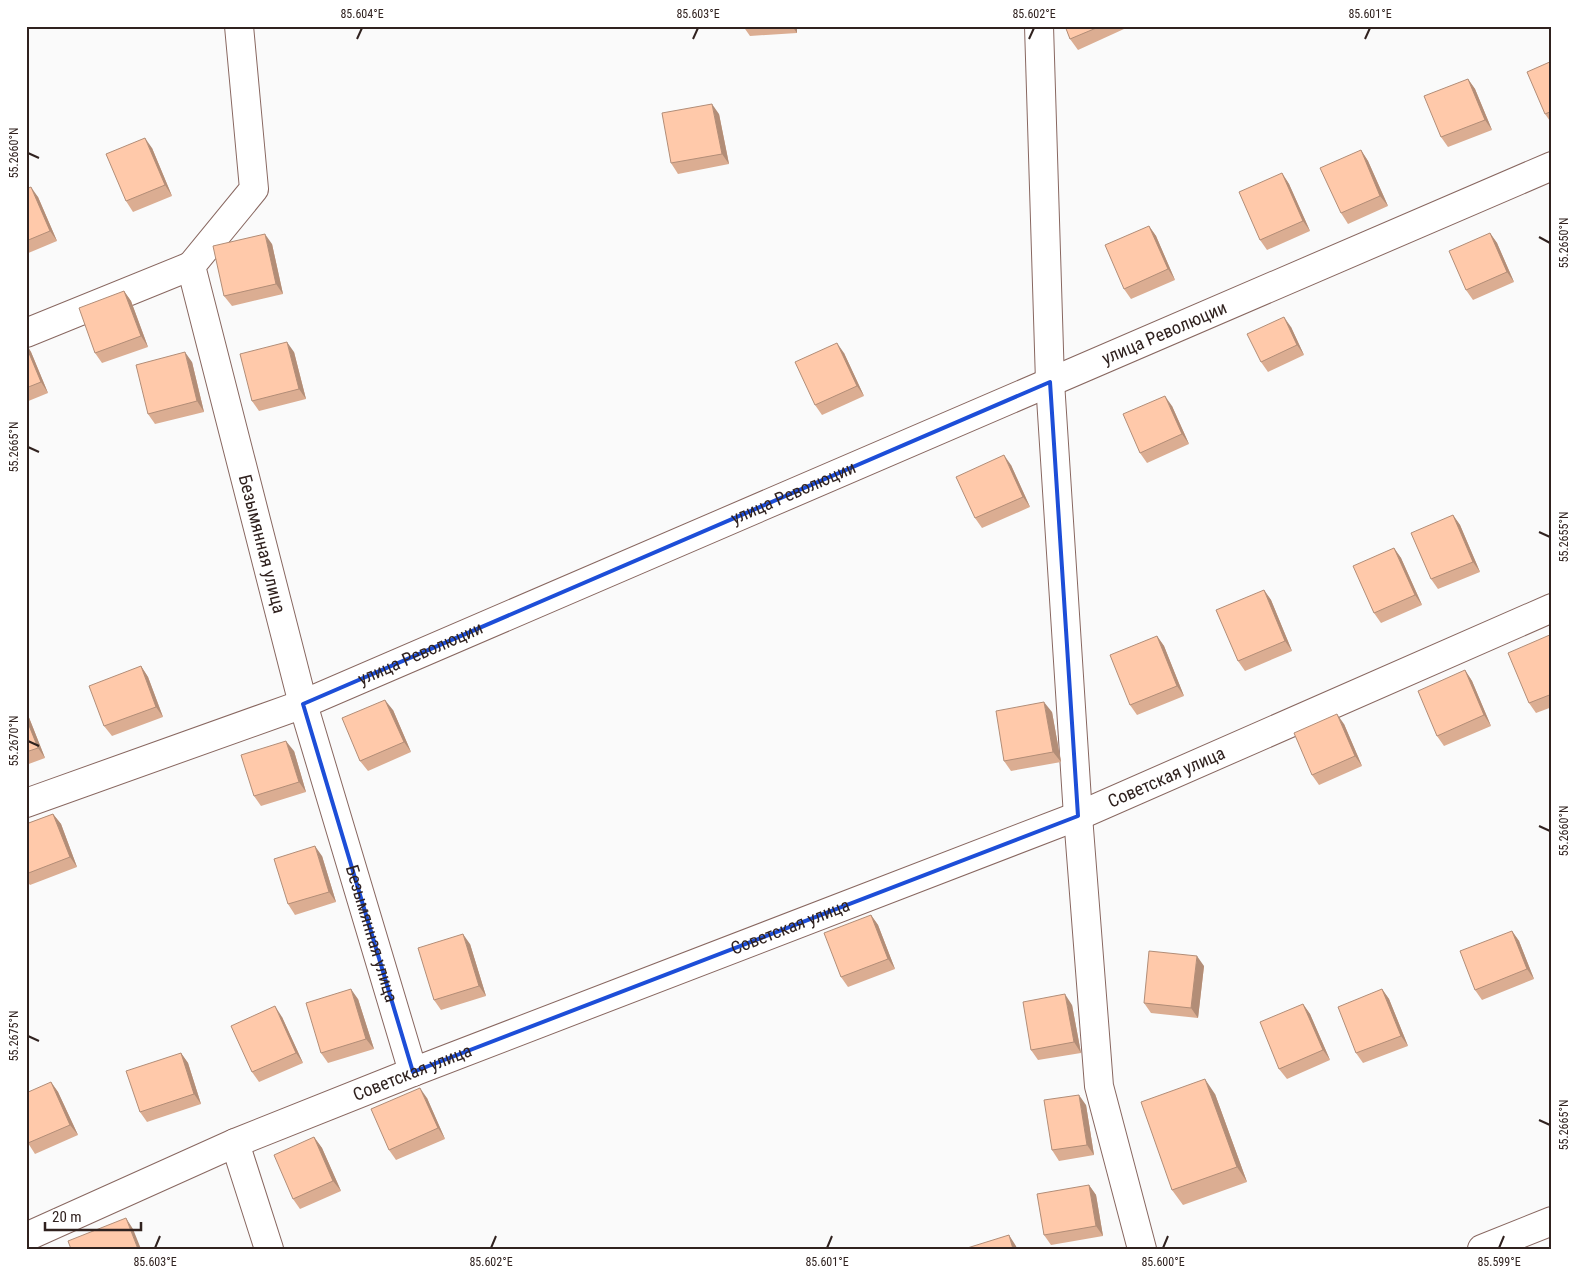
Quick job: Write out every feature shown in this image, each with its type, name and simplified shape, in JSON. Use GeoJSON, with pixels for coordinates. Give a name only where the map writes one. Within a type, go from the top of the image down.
{"type":"FeatureCollection","features":[{"type":"Feature","properties":{"kind":"street"},"geometry":{"type":"LineString","coordinates":[[26,333],[191,266],[254,189],[239,26]]}},
{"type":"Feature","properties":{"kind":"street"},"geometry":{"type":"LineString","coordinates":[[1039,26],[1050,382],[1078,816],[1099,1086],[1142,1249]]}},
{"type":"Feature","properties":{"kind":"street","name":"улица Революции"},"geometry":{"type":"LineString","coordinates":[[26,803],[303,704],[1552,166]]}},
{"type":"Feature","properties":{"kind":"street","name":"Безымянная улица"},"geometry":{"type":"LineString","coordinates":[[191,266],[303,704],[413,1072]]}},
{"type":"Feature","properties":{"kind":"street","name":"Советская улица"},"geometry":{"type":"LineString","coordinates":[[26,1237],[235,1143],[413,1072],[1078,816],[1552,608]]}},
{"type":"Feature","properties":{"kind":"street"},"geometry":{"type":"LineString","coordinates":[[235,1143],[269,1249]]}},
{"type":"Feature","properties":{"kind":"street"},"geometry":{"type":"LineString","coordinates":[[1482,1249],[1552,1221]]}},
{"type":"Feature","properties":{"kind":"highlighted area"},"geometry":{"type":"Polygon","coordinates":[[[1050,382],[1078,816],[413,1072],[303,704],[1050,382]]]}},
{"type":"Feature","properties":{"kind":"building"},"geometry":{"type":"Polygon","coordinates":[[[1065,26],[1101,26],[1070,39],[1065,26]]]}},
{"type":"Feature","properties":{"kind":"building"},"geometry":{"type":"Polygon","coordinates":[[[1552,61],[1552,111],[1545,114],[1527,72],[1552,61]]]}},
{"type":"Feature","properties":{"kind":"building"},"geometry":{"type":"Polygon","coordinates":[[[1468,79],[1485,120],[1441,137],[1424,96],[1468,79]]]}},
{"type":"Feature","properties":{"kind":"building"},"geometry":{"type":"Polygon","coordinates":[[[712,104],[722,154],[671,163],[662,113],[712,104]]]}},
{"type":"Feature","properties":{"kind":"building"},"geometry":{"type":"Polygon","coordinates":[[[145,138],[165,185],[126,201],[106,154],[145,138]]]}},
{"type":"Feature","properties":{"kind":"building"},"geometry":{"type":"Polygon","coordinates":[[[1361,150],[1380,196],[1341,213],[1320,168],[1361,150]]]}},
{"type":"Feature","properties":{"kind":"building"},"geometry":{"type":"Polygon","coordinates":[[[1282,173],[1303,221],[1260,240],[1239,192],[1282,173]]]}},
{"type":"Feature","properties":{"kind":"building"},"geometry":{"type":"Polygon","coordinates":[[[31,187],[50,231],[26,241],[26,189],[31,187]]]}},
{"type":"Feature","properties":{"kind":"building"},"geometry":{"type":"Polygon","coordinates":[[[1149,226],[1168,269],[1124,289],[1105,245],[1149,226]]]}},
{"type":"Feature","properties":{"kind":"building"},"geometry":{"type":"Polygon","coordinates":[[[1490,233],[1507,272],[1466,290],[1449,251],[1490,233]]]}},
{"type":"Feature","properties":{"kind":"building"},"geometry":{"type":"Polygon","coordinates":[[[265,234],[276,284],[224,296],[213,246],[265,234]]]}},
{"type":"Feature","properties":{"kind":"building"},"geometry":{"type":"Polygon","coordinates":[[[124,291],[141,336],[95,353],[79,308],[124,291]]]}},
{"type":"Feature","properties":{"kind":"building"},"geometry":{"type":"Polygon","coordinates":[[[1284,317],[1297,345],[1261,362],[1247,334],[1284,317]]]}},
{"type":"Feature","properties":{"kind":"building"},"geometry":{"type":"Polygon","coordinates":[[[287,342],[299,389],[252,401],[240,354],[287,342]]]}},
{"type":"Feature","properties":{"kind":"building"},"geometry":{"type":"Polygon","coordinates":[[[837,343],[857,386],[815,405],[795,362],[837,343]]]}},
{"type":"Feature","properties":{"kind":"building"},"geometry":{"type":"Polygon","coordinates":[[[26,346],[41,382],[26,388],[26,346]]]}},
{"type":"Feature","properties":{"kind":"building"},"geometry":{"type":"Polygon","coordinates":[[[185,352],[197,401],[148,414],[136,365],[185,352]]]}},
{"type":"Feature","properties":{"kind":"building"},"geometry":{"type":"Polygon","coordinates":[[[1165,396],[1182,434],[1140,453],[1123,414],[1165,396]]]}},
{"type":"Feature","properties":{"kind":"building"},"geometry":{"type":"Polygon","coordinates":[[[1004,455],[1023,497],[975,518],[956,477],[1004,455]]]}},
{"type":"Feature","properties":{"kind":"building"},"geometry":{"type":"Polygon","coordinates":[[[1453,515],[1473,562],[1431,579],[1411,533],[1453,515]]]}},
{"type":"Feature","properties":{"kind":"building"},"geometry":{"type":"Polygon","coordinates":[[[1394,548],[1415,595],[1374,613],[1353,566],[1394,548]]]}},
{"type":"Feature","properties":{"kind":"building"},"geometry":{"type":"Polygon","coordinates":[[[1264,590],[1285,641],[1238,661],[1216,610],[1264,590]]]}},
{"type":"Feature","properties":{"kind":"building"},"geometry":{"type":"Polygon","coordinates":[[[1552,634],[1552,694],[1529,703],[1508,653],[1552,634]]]}},
{"type":"Feature","properties":{"kind":"building"},"geometry":{"type":"Polygon","coordinates":[[[1157,636],[1177,686],[1130,705],[1110,655],[1157,636]]]}},
{"type":"Feature","properties":{"kind":"building"},"geometry":{"type":"Polygon","coordinates":[[[141,666],[156,707],[104,726],[89,686],[141,666]]]}},
{"type":"Feature","properties":{"kind":"building"},"geometry":{"type":"Polygon","coordinates":[[[1465,670],[1484,715],[1437,736],[1418,691],[1465,670]]]}},
{"type":"Feature","properties":{"kind":"building"},"geometry":{"type":"Polygon","coordinates":[[[385,700],[404,742],[360,761],[342,718],[385,700]]]}},
{"type":"Feature","properties":{"kind":"building"},"geometry":{"type":"Polygon","coordinates":[[[1044,702],[1053,752],[1004,761],[996,711],[1044,702]]]}},
{"type":"Feature","properties":{"kind":"building"},"geometry":{"type":"Polygon","coordinates":[[[1337,714],[1355,756],[1312,775],[1294,733],[1337,714]]]}},
{"type":"Feature","properties":{"kind":"building"},"geometry":{"type":"Polygon","coordinates":[[[26,718],[38,748],[26,752],[26,718]]]}},
{"type":"Feature","properties":{"kind":"building"},"geometry":{"type":"Polygon","coordinates":[[[286,741],[299,782],[254,796],[241,755],[286,741]]]}},
{"type":"Feature","properties":{"kind":"building"},"geometry":{"type":"Polygon","coordinates":[[[53,814],[70,857],[26,874],[26,824],[53,814]]]}},
{"type":"Feature","properties":{"kind":"building"},"geometry":{"type":"Polygon","coordinates":[[[315,846],[329,892],[288,904],[274,859],[315,846]]]}},
{"type":"Feature","properties":{"kind":"building"},"geometry":{"type":"Polygon","coordinates":[[[871,915],[888,959],[841,977],[824,933],[871,915]]]}},
{"type":"Feature","properties":{"kind":"building"},"geometry":{"type":"Polygon","coordinates":[[[1512,931],[1527,969],[1475,990],[1460,951],[1512,931]]]}},
{"type":"Feature","properties":{"kind":"building"},"geometry":{"type":"Polygon","coordinates":[[[463,934],[479,986],[434,1000],[418,948],[463,934]]]}},
{"type":"Feature","properties":{"kind":"building"},"geometry":{"type":"Polygon","coordinates":[[[1149,951],[1197,956],[1191,1008],[1144,1003],[1149,951]]]}},
{"type":"Feature","properties":{"kind":"building"},"geometry":{"type":"Polygon","coordinates":[[[351,989],[366,1039],[321,1053],[306,1003],[351,989]]]}},
{"type":"Feature","properties":{"kind":"building"},"geometry":{"type":"Polygon","coordinates":[[[1382,989],[1401,1036],[1356,1053],[1338,1007],[1382,989]]]}},
{"type":"Feature","properties":{"kind":"building"},"geometry":{"type":"Polygon","coordinates":[[[1065,994],[1074,1042],[1031,1050],[1023,1002],[1065,994]]]}},
{"type":"Feature","properties":{"kind":"building"},"geometry":{"type":"Polygon","coordinates":[[[1303,1004],[1323,1050],[1279,1069],[1260,1022],[1303,1004]]]}},
{"type":"Feature","properties":{"kind":"building"},"geometry":{"type":"Polygon","coordinates":[[[275,1006],[296,1053],[252,1072],[231,1026],[275,1006]]]}},
{"type":"Feature","properties":{"kind":"building"},"geometry":{"type":"Polygon","coordinates":[[[181,1053],[194,1094],[140,1112],[126,1071],[181,1053]]]}},
{"type":"Feature","properties":{"kind":"building"},"geometry":{"type":"Polygon","coordinates":[[[1205,1079],[1237,1167],[1172,1190],[1141,1102],[1205,1079]]]}},
{"type":"Feature","properties":{"kind":"building"},"geometry":{"type":"Polygon","coordinates":[[[51,1082],[70,1125],[28,1143],[26,1140],[26,1093],[51,1082]]]}},
{"type":"Feature","properties":{"kind":"building"},"geometry":{"type":"Polygon","coordinates":[[[420,1088],[438,1128],[389,1150],[371,1109],[420,1088]]]}},
{"type":"Feature","properties":{"kind":"building"},"geometry":{"type":"Polygon","coordinates":[[[1079,1095],[1087,1145],[1052,1150],[1044,1100],[1079,1095]]]}},
{"type":"Feature","properties":{"kind":"building"},"geometry":{"type":"Polygon","coordinates":[[[314,1137],[333,1181],[293,1199],[274,1155],[314,1137]]]}},
{"type":"Feature","properties":{"kind":"building"},"geometry":{"type":"Polygon","coordinates":[[[1089,1185],[1096,1226],[1044,1235],[1037,1194],[1089,1185]]]}},
{"type":"Feature","properties":{"kind":"building"},"geometry":{"type":"Polygon","coordinates":[[[126,1218],[138,1249],[71,1249],[68,1241],[126,1218]]]}},
{"type":"Feature","properties":{"kind":"building"},"geometry":{"type":"Polygon","coordinates":[[[1009,1235],[1013,1249],[964,1249],[1009,1235]]]}}]}
